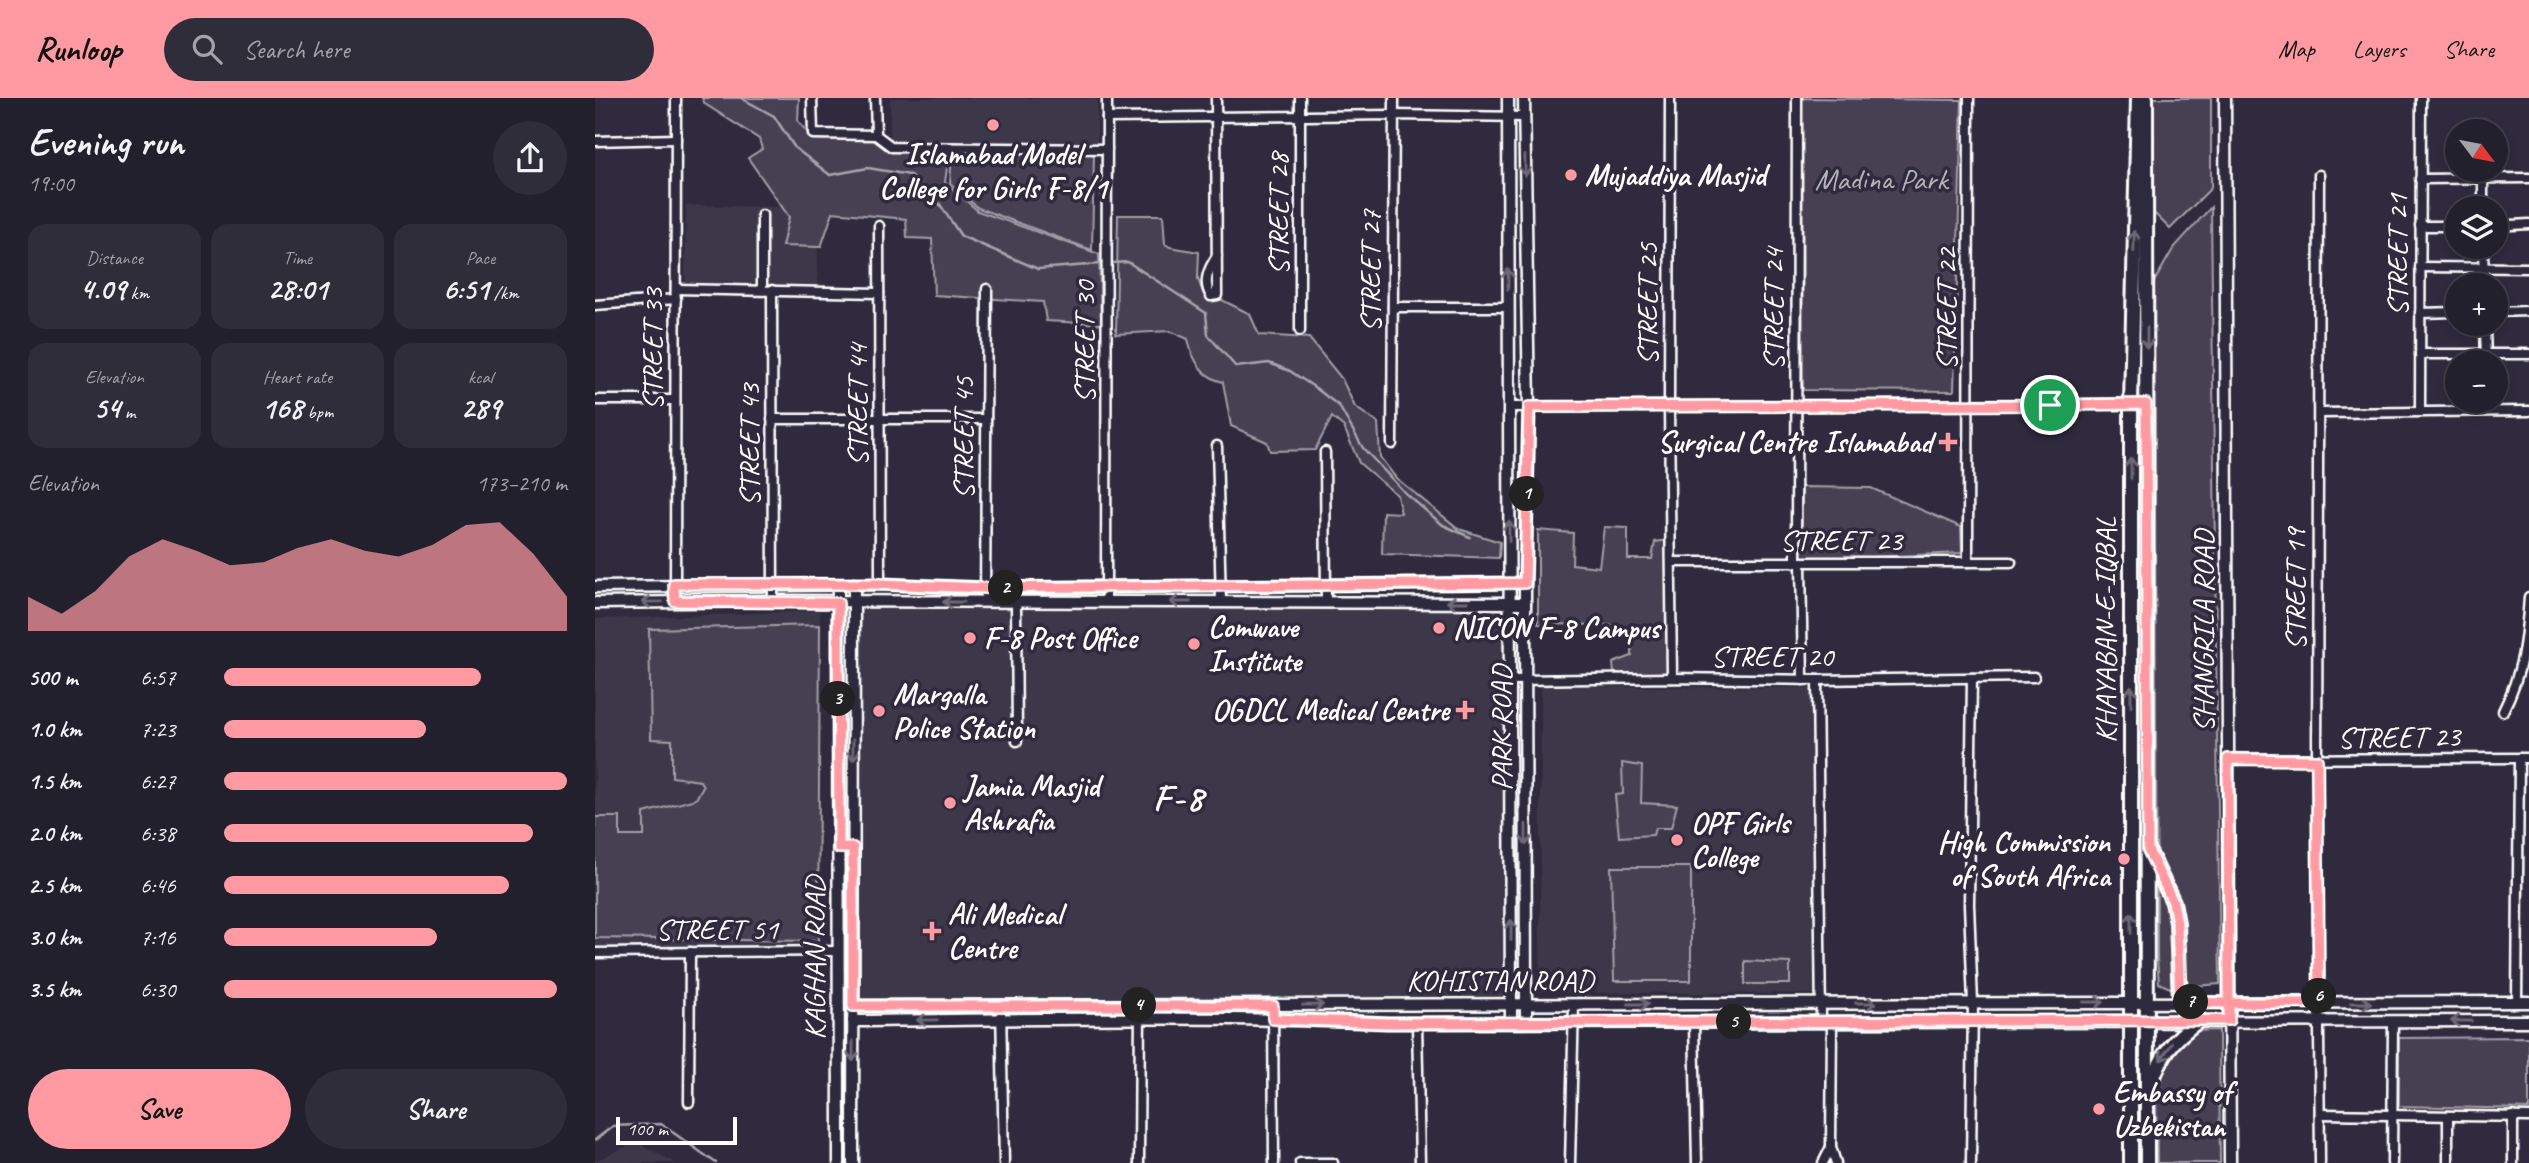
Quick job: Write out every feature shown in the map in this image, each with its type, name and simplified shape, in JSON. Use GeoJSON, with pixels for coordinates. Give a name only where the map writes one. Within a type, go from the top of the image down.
{"type":"FeatureCollection","features":[{"type":"Feature","properties":{"kind":"main road","name":"KHAYABAN-E-IQBAL"},"geometry":{"type":"LineString","coordinates":[[2143,100],[2148,850],[2147,1163]]}},
{"type":"Feature","properties":{"kind":"main road","name":"KHAYABAN-E-IQBAL"},"geometry":{"type":"LineString","coordinates":[[2131,1163],[2131,404],[2143,100]]}},
{"type":"Feature","properties":{"kind":"main road"},"geometry":{"type":"LineString","coordinates":[[2148,850],[2173,902],[2177,923],[2180,1002]]}},
{"type":"Feature","properties":{"kind":"main road"},"geometry":{"type":"LineString","coordinates":[[2147,1095],[2164,1051],[2200,1020]]}},
{"type":"Feature","properties":{"kind":"street","name":"STREET 33"},"geometry":{"type":"LineString","coordinates":[[675,601],[676,98]]}},
{"type":"Feature","properties":{"kind":"street"},"geometry":{"type":"LineString","coordinates":[[812,98],[813,134],[876,135],[892,147],[1107,149]]}},
{"type":"Feature","properties":{"kind":"street"},"geometry":{"type":"LineString","coordinates":[[875,98],[876,135]]}},
{"type":"Feature","properties":{"kind":"street","name":"STREET 30"},"geometry":{"type":"LineString","coordinates":[[1106,602],[1107,98]]}},
{"type":"Feature","properties":{"kind":"street"},"geometry":{"type":"LineString","coordinates":[[1216,98],[1217,256]]}},
{"type":"Feature","properties":{"kind":"street","name":"STREET 28"},"geometry":{"type":"LineString","coordinates":[[1300,98],[1300,331]]}},
{"type":"Feature","properties":{"kind":"street","name":"STREET 27"},"geometry":{"type":"LineString","coordinates":[[1392,444],[1394,98]]}},
{"type":"Feature","properties":{"kind":"street","name":"PARK ROAD"},"geometry":{"type":"LineString","coordinates":[[1508,98],[1511,1022]]}},
{"type":"Feature","properties":{"kind":"street","name":"PARK ROAD"},"geometry":{"type":"LineString","coordinates":[[1524,98],[1529,407],[1525,583],[1526,1022]]}},
{"type":"Feature","properties":{"kind":"street","name":"STREET 25"},"geometry":{"type":"LineString","coordinates":[[1670,98],[1672,678]]}},
{"type":"Feature","properties":{"kind":"street","name":"STREET 24"},"geometry":{"type":"LineString","coordinates":[[1797,98],[1795,407],[1803,680]]}},
{"type":"Feature","properties":{"kind":"street","name":"STREET 22"},"geometry":{"type":"LineString","coordinates":[[1968,562],[1969,98]]}},
{"type":"Feature","properties":{"kind":"street","name":"SHANGRILA ROAD"},"geometry":{"type":"LineString","coordinates":[[2225,98],[2230,1163]]}},
{"type":"Feature","properties":{"kind":"street","name":"STREET 21"},"geometry":{"type":"LineString","coordinates":[[2420,411],[2421,98]]}},
{"type":"Feature","properties":{"kind":"street"},"geometry":{"type":"LineString","coordinates":[[1107,118],[1524,117]]}},
{"type":"Feature","properties":{"kind":"street"},"geometry":{"type":"LineString","coordinates":[[595,141],[676,139]]}},
{"type":"Feature","properties":{"kind":"street","name":"STREET 19"},"geometry":{"type":"LineString","coordinates":[[2319,175],[2319,1021]]}},
{"type":"Feature","properties":{"kind":"street"},"geometry":{"type":"LineString","coordinates":[[2508,176],[2529,178]]}},
{"type":"Feature","properties":{"kind":"street"},"geometry":{"type":"LineString","coordinates":[[2420,179],[2445,177]]}},
{"type":"Feature","properties":{"kind":"street"},"geometry":{"type":"LineString","coordinates":[[762,215],[762,290]]}},
{"type":"Feature","properties":{"kind":"street"},"geometry":{"type":"LineString","coordinates":[[2508,225],[2529,224]]}},
{"type":"Feature","properties":{"kind":"street","name":"STREET 44"},"geometry":{"type":"LineString","coordinates":[[879,226],[880,584]]}},
{"type":"Feature","properties":{"kind":"street"},"geometry":{"type":"LineString","coordinates":[[2420,226],[2445,226]]}},
{"type":"Feature","properties":{"kind":"street"},"geometry":{"type":"LineString","coordinates":[[2484,259],[2484,273]]}},
{"type":"Feature","properties":{"kind":"street"},"geometry":{"type":"LineString","coordinates":[[2420,267],[2529,268]]}},
{"type":"Feature","properties":{"kind":"street"},"geometry":{"type":"LineString","coordinates":[[676,289],[879,293]]}},
{"type":"Feature","properties":{"kind":"street","name":"STREET 45"},"geometry":{"type":"LineString","coordinates":[[985,602],[987,289]]}},
{"type":"Feature","properties":{"kind":"street","name":"STREET 43"},"geometry":{"type":"LineString","coordinates":[[772,290],[773,601]]}},
{"type":"Feature","properties":{"kind":"street"},"geometry":{"type":"LineString","coordinates":[[595,305],[676,299]]}},
{"type":"Feature","properties":{"kind":"street"},"geometry":{"type":"LineString","coordinates":[[1393,307],[1509,307]]}},
{"type":"Feature","properties":{"kind":"street"},"geometry":{"type":"LineString","coordinates":[[2508,312],[2529,311]]}},
{"type":"Feature","properties":{"kind":"street"},"geometry":{"type":"LineString","coordinates":[[2420,313],[2445,312]]}},
{"type":"Feature","properties":{"kind":"street"},"geometry":{"type":"LineString","coordinates":[[2420,354],[2445,356]]}},
{"type":"Feature","properties":{"kind":"street"},"geometry":{"type":"LineString","coordinates":[[2508,356],[2529,354]]}},
{"type":"Feature","properties":{"kind":"street"},"geometry":{"type":"LineString","coordinates":[[595,400],[675,400]]}},
{"type":"Feature","properties":{"kind":"street"},"geometry":{"type":"LineString","coordinates":[[1509,407],[2146,404]]}},
{"type":"Feature","properties":{"kind":"street"},"geometry":{"type":"LineString","coordinates":[[2319,413],[2445,411]]}},
{"type":"Feature","properties":{"kind":"street"},"geometry":{"type":"LineString","coordinates":[[2508,411],[2529,411]]}},
{"type":"Feature","properties":{"kind":"street"},"geometry":{"type":"LineString","coordinates":[[772,419],[986,419]]}},
{"type":"Feature","properties":{"kind":"street"},"geometry":{"type":"LineString","coordinates":[[1217,446],[1221,602]]}},
{"type":"Feature","properties":{"kind":"street"},"geometry":{"type":"LineString","coordinates":[[1325,453],[1326,602]]}},
{"type":"Feature","properties":{"kind":"street","name":"STREET 23"},"geometry":{"type":"LineString","coordinates":[[1671,562],[2011,562]]}},
{"type":"Feature","properties":{"kind":"street"},"geometry":{"type":"LineString","coordinates":[[595,587],[674,584],[880,584],[985,588],[1525,583]]}},
{"type":"Feature","properties":{"kind":"street","name":"KAGHAN ROAD"},"geometry":{"type":"LineString","coordinates":[[853,1163],[854,584]]}},
{"type":"Feature","properties":{"kind":"street","name":"KAGHAN ROAD"},"geometry":{"type":"LineString","coordinates":[[838,585],[839,1163]]}},
{"type":"Feature","properties":{"kind":"street"},"geometry":{"type":"LineString","coordinates":[[2503,711],[2521,667],[2529,597]]}},
{"type":"Feature","properties":{"kind":"street"},"geometry":{"type":"LineString","coordinates":[[1016,602],[1017,741]]}},
{"type":"Feature","properties":{"kind":"street"},"geometry":{"type":"LineString","coordinates":[[595,603],[1525,603]]}},
{"type":"Feature","properties":{"kind":"street"},"geometry":{"type":"LineString","coordinates":[[838,664],[853,664]]}},
{"type":"Feature","properties":{"kind":"street","name":"STREET 20"},"geometry":{"type":"LineString","coordinates":[[1510,680],[2034,677]]}},
{"type":"Feature","properties":{"kind":"street"},"geometry":{"type":"LineString","coordinates":[[1971,1163],[1973,1003],[1969,905],[1972,678]]}},
{"type":"Feature","properties":{"kind":"street"},"geometry":{"type":"LineString","coordinates":[[1817,680],[1821,1003],[1826,1022],[1831,1147],[1836,1163]]}},
{"type":"Feature","properties":{"kind":"street"},"geometry":{"type":"LineString","coordinates":[[2517,1002],[2519,758]]}},
{"type":"Feature","properties":{"kind":"street","name":"STREET 23"},"geometry":{"type":"LineString","coordinates":[[2228,759],[2529,758]]}},
{"type":"Feature","properties":{"kind":"street"},"geometry":{"type":"LineString","coordinates":[[839,848],[853,848]]}},
{"type":"Feature","properties":{"kind":"street","name":"STREET 51"},"geometry":{"type":"LineString","coordinates":[[595,953],[839,951]]}},
{"type":"Feature","properties":{"kind":"street"},"geometry":{"type":"LineString","coordinates":[[689,1102],[690,952]]}},
{"type":"Feature","properties":{"kind":"street","name":"KOHISTAN ROAD"},"geometry":{"type":"LineString","coordinates":[[853,1006],[2529,1002]]}},
{"type":"Feature","properties":{"kind":"street"},"geometry":{"type":"LineString","coordinates":[[1418,1004],[1419,1163]]}},
{"type":"Feature","properties":{"kind":"street"},"geometry":{"type":"LineString","coordinates":[[1570,1163],[1574,1004]]}},
{"type":"Feature","properties":{"kind":"street"},"geometry":{"type":"LineString","coordinates":[[1139,1163],[1140,1005]]}},
{"type":"Feature","properties":{"kind":"street"},"geometry":{"type":"LineString","coordinates":[[1388,1005],[1388,1023]]}},
{"type":"Feature","properties":{"kind":"street"},"geometry":{"type":"LineString","coordinates":[[1001,1006],[1004,1163]]}},
{"type":"Feature","properties":{"kind":"street"},"geometry":{"type":"LineString","coordinates":[[1273,1006],[1274,1163]]}},
{"type":"Feature","properties":{"kind":"street","name":"KOHISTAN ROAD"},"geometry":{"type":"LineString","coordinates":[[853,1021],[2529,1021]]}},
{"type":"Feature","properties":{"kind":"street"},"geometry":{"type":"LineString","coordinates":[[2319,1021],[2320,1163]]}},
{"type":"Feature","properties":{"kind":"street"},"geometry":{"type":"LineString","coordinates":[[2392,1163],[2393,1021]]}},
{"type":"Feature","properties":{"kind":"street"},"geometry":{"type":"LineString","coordinates":[[1694,1022],[1697,1163]]}},
{"type":"Feature","properties":{"kind":"street"},"geometry":{"type":"LineString","coordinates":[[2320,1114],[2529,1116]]}},
{"type":"Feature","properties":{"kind":"street"},"geometry":{"type":"LineString","coordinates":[[2448,1115],[2448,1163]]}},
{"type":"Feature","properties":{"kind":"street"},"geometry":{"type":"LineString","coordinates":[[2513,1116],[2513,1163]]}},
{"type":"Feature","properties":{"kind":"street"},"geometry":{"type":"LineString","coordinates":[[1823,1163],[1831,1147]]}},
{"type":"Feature","properties":{"kind":"street"},"geometry":{"type":"LineString","coordinates":[[1300,1163],[1332,1163]]}},
{"type":"Feature","properties":{"kind":"shaded area","name":"Islamabad Model College for Girls F-8/1"},"geometry":{"type":"Polygon","coordinates":[[[890,98],[1097,98],[1097,144],[890,144],[890,98]]]}},
{"type":"Feature","properties":{"kind":"shaded area"},"geometry":{"type":"Polygon","coordinates":[[[686,205],[817,208],[818,287],[685,286],[686,205]]]}},
{"type":"Feature","properties":{"kind":"shaded area"},"geometry":{"type":"Polygon","coordinates":[[[1510,602],[1511,1004],[853,1006],[854,603],[1510,602]]]}},
{"type":"Feature","properties":{"kind":"shaded area"},"geometry":{"type":"Polygon","coordinates":[[[820,611],[818,959],[595,956],[595,619],[820,611]]]}},
{"type":"Feature","properties":{"kind":"shaded area","name":"OPF Girls College"},"geometry":{"type":"Polygon","coordinates":[[[1541,686],[1812,688],[1814,994],[1540,992],[1541,686]]]}},
{"type":"Feature","properties":{"kind":"shaded area"},"geometry":{"type":"Polygon","coordinates":[[[636,1142],[676,1163],[595,1163],[595,1161],[636,1142]]]}},
{"type":"Feature","properties":{"kind":"green space"},"geometry":{"type":"Polygon","coordinates":[[[702,98],[799,98],[798,121],[811,137],[873,139],[892,152],[949,153],[945,182],[978,211],[1099,254],[1101,324],[1046,321],[1043,302],[934,295],[932,239],[907,238],[906,219],[833,212],[821,247],[782,246],[789,217],[748,158],[762,149],[759,139],[705,104],[702,98]]]}},
{"type":"Feature","properties":{"kind":"green space","name":"Madina Park"},"geometry":{"type":"Polygon","coordinates":[[[1802,98],[1962,100],[1954,391],[1803,390],[1802,98]]]}},
{"type":"Feature","properties":{"kind":"green space"},"geometry":{"type":"Polygon","coordinates":[[[2153,98],[2211,98],[2211,188],[2170,229],[2153,212],[2153,98]]]}},
{"type":"Feature","properties":{"kind":"green space"},"geometry":{"type":"Polygon","coordinates":[[[952,154],[1094,154],[1092,250],[978,208],[950,183],[952,154]]]}},
{"type":"Feature","properties":{"kind":"green space"},"geometry":{"type":"Polygon","coordinates":[[[2211,207],[2220,984],[2170,988],[2159,983],[2157,959],[2154,282],[2173,249],[2211,207]]]}},
{"type":"Feature","properties":{"kind":"green space"},"geometry":{"type":"Polygon","coordinates":[[[1118,215],[1163,215],[1165,244],[1199,252],[1198,279],[1204,295],[1220,299],[1250,314],[1259,335],[1309,338],[1342,379],[1355,407],[1378,423],[1380,457],[1396,478],[1459,529],[1500,542],[1499,558],[1382,554],[1383,512],[1401,513],[1397,495],[1359,463],[1344,427],[1332,417],[1315,450],[1270,451],[1267,442],[1231,426],[1223,382],[1209,376],[1199,366],[1188,339],[1170,331],[1116,334],[1118,215]]]}},
{"type":"Feature","properties":{"kind":"green space"},"geometry":{"type":"Polygon","coordinates":[[[1802,487],[1871,488],[1961,527],[1962,553],[1801,560],[1802,487]]]}},
{"type":"Feature","properties":{"kind":"green space"},"geometry":{"type":"Polygon","coordinates":[[[1604,527],[1628,528],[1628,559],[1652,559],[1655,542],[1669,540],[1667,675],[1614,673],[1613,663],[1632,656],[1632,628],[1538,624],[1538,530],[1573,533],[1572,564],[1599,567],[1604,527]]]}},
{"type":"Feature","properties":{"kind":"green space"},"geometry":{"type":"Polygon","coordinates":[[[820,625],[818,941],[595,938],[595,817],[620,817],[620,836],[644,836],[644,813],[696,799],[703,786],[700,781],[672,777],[672,740],[651,739],[649,629],[820,625]]]}},
{"type":"Feature","properties":{"kind":"green space"},"geometry":{"type":"Polygon","coordinates":[[[1622,763],[1642,766],[1641,803],[1677,805],[1671,828],[1655,828],[1653,835],[1619,837],[1615,795],[1623,794],[1622,763]]]}},
{"type":"Feature","properties":{"kind":"green space"},"geometry":{"type":"Polygon","coordinates":[[[1611,867],[1691,867],[1691,981],[1614,981],[1611,867]]]}},
{"type":"Feature","properties":{"kind":"green space"},"geometry":{"type":"Polygon","coordinates":[[[1745,961],[1790,963],[1790,984],[1745,984],[1745,961]]]}},
{"type":"Feature","properties":{"kind":"green space"},"geometry":{"type":"Polygon","coordinates":[[[2219,1030],[2220,1163],[2157,1163],[2156,1089],[2163,1067],[2178,1044],[2193,1031],[2219,1030]]]}},
{"type":"Feature","properties":{"kind":"green space"},"geometry":{"type":"Polygon","coordinates":[[[2529,1037],[2529,1109],[2399,1106],[2399,1038],[2529,1037]]]}},
{"type":"Feature","properties":{"kind":"waterway"},"geometry":{"type":"LineString","coordinates":[[741,98],[774,116],[795,148],[830,175],[868,168],[910,175],[937,200],[961,236],[1038,269],[1100,264]]}},
{"type":"Feature","properties":{"kind":"waterway"},"geometry":{"type":"LineString","coordinates":[[1113,263],[1128,262],[1206,313],[1208,335],[1236,367],[1269,363],[1290,371],[1317,389],[1339,406],[1363,448],[1405,493],[1443,525],[1470,537]]}},
{"type":"Feature","properties":{"kind":"waterway"},"geometry":{"type":"LineString","coordinates":[[595,1140],[613,1126],[661,1124],[716,1163]]}},
{"type":"Feature","properties":{"kind":"place","name":"Islamabad Model College for Girls F-8/1"},"geometry":{"type":"Point","coordinates":[993,125]}},
{"type":"Feature","properties":{"kind":"place","name":"Mujaddiya Masjid"},"geometry":{"type":"Point","coordinates":[1571,175]}},
{"type":"Feature","properties":{"kind":"place","name":"Surgical Centre Islamabad"},"geometry":{"type":"Point","coordinates":[1948,442]}},
{"type":"Feature","properties":{"kind":"place","name":"NICON F-8 Campus"},"geometry":{"type":"Point","coordinates":[1439,628]}},
{"type":"Feature","properties":{"kind":"place","name":"F-8 Post Office"},"geometry":{"type":"Point","coordinates":[970,638]}},
{"type":"Feature","properties":{"kind":"place","name":"Comwave Institute"},"geometry":{"type":"Point","coordinates":[1194,644]}},
{"type":"Feature","properties":{"kind":"place","name":"OGDCL Medical Centre"},"geometry":{"type":"Point","coordinates":[1465,710]}},
{"type":"Feature","properties":{"kind":"place","name":"Margalla Police Station"},"geometry":{"type":"Point","coordinates":[879,711]}},
{"type":"Feature","properties":{"kind":"place","name":"Jamia Masjid Ashrafia"},"geometry":{"type":"Point","coordinates":[950,803]}},
{"type":"Feature","properties":{"kind":"place","name":"OPF Girls College"},"geometry":{"type":"Point","coordinates":[1677,840]}},
{"type":"Feature","properties":{"kind":"place","name":"High Commission of South Africa"},"geometry":{"type":"Point","coordinates":[2124,859]}},
{"type":"Feature","properties":{"kind":"place","name":"Ali Medical Centre"},"geometry":{"type":"Point","coordinates":[932,931]}},
{"type":"Feature","properties":{"kind":"place","name":"Embassy of Uzbekistan"},"geometry":{"type":"Point","coordinates":[2099,1109]}},
{"type":"Feature","properties":{"kind":"district","name":"F-8"},"geometry":{"type":"Point","coordinates":[1179,797]}},
{"type":"Feature","properties":{"kind":"route"},"geometry":{"type":"LineString","coordinates":[[2050,405],[1529,407],[1525,583],[985,588],[880,584],[674,584],[675,601],[838,603],[839,848],[853,848],[853,1006],[1273,1006],[1273,1019],[1388,1023],[2229,1020],[2229,1003],[2319,1003],[2317,760],[2228,759],[2229,1003],[2180,1002],[2177,923],[2173,902],[2148,850],[2146,404],[2050,405]]}}]}
